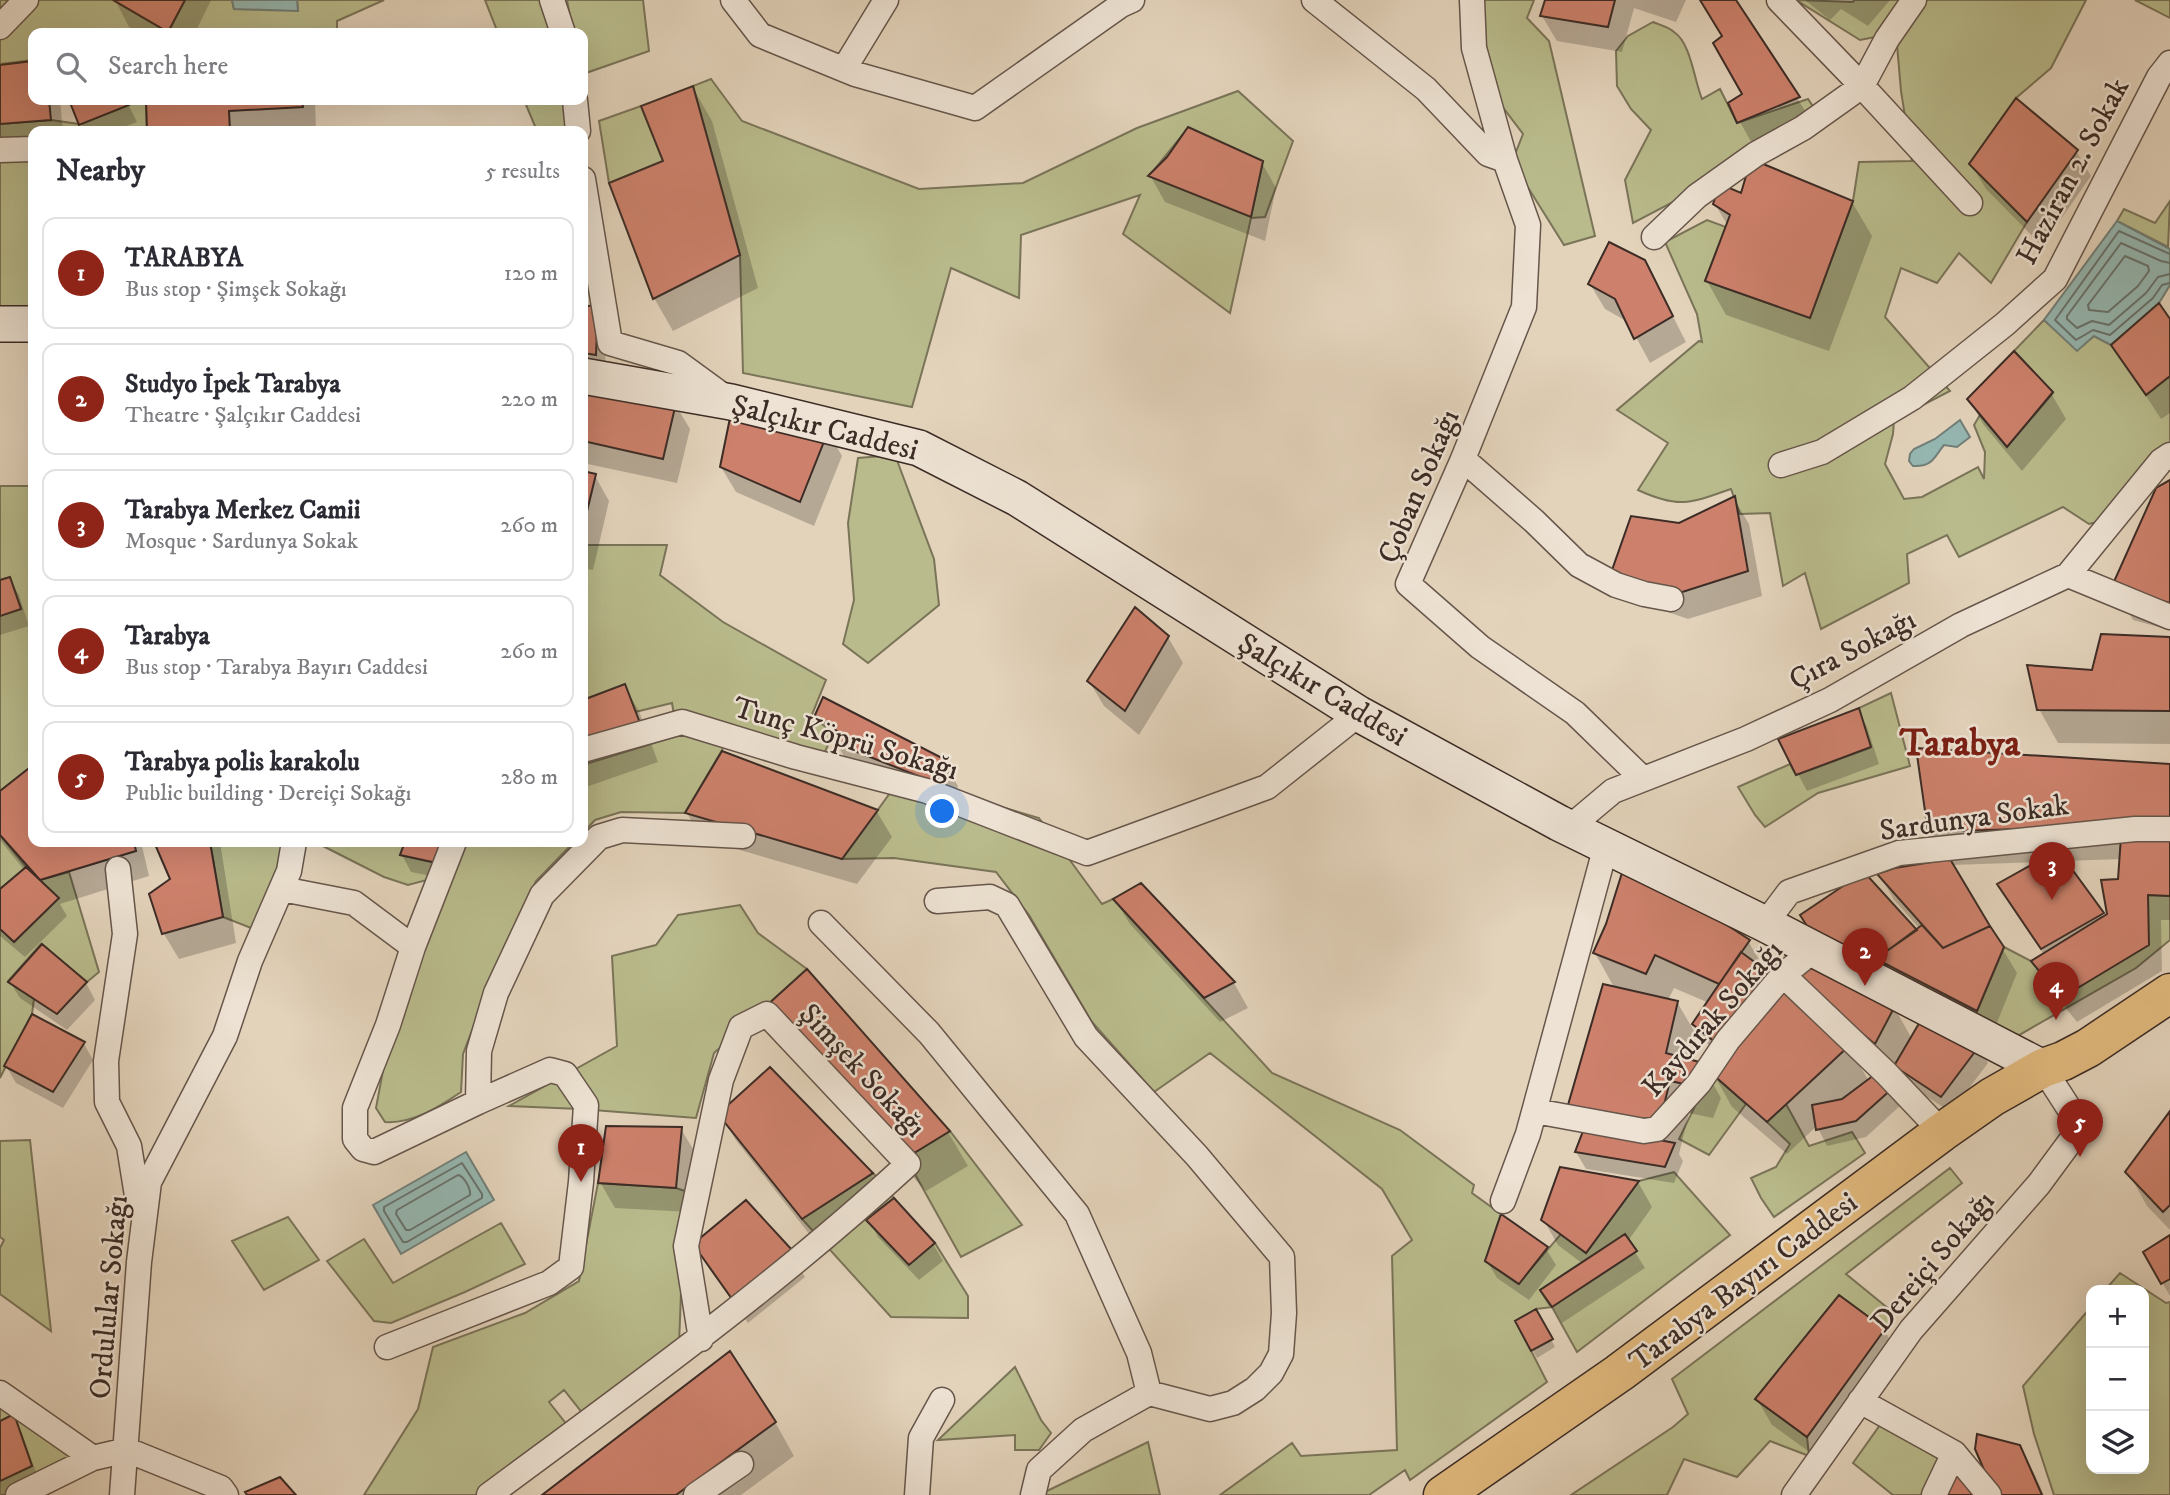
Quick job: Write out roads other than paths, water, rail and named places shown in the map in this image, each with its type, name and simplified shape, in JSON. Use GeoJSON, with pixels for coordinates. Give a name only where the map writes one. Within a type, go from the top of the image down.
{"type":"FeatureCollection","features":[{"type":"Feature","properties":{"kind":"main road"},"geometry":{"type":"LineString","coordinates":[[0,324],[28,324]]}},
{"type":"Feature","properties":{"kind":"main road","name":"Şalçıkır Caddesi"},"geometry":{"type":"LineString","coordinates":[[588,377],[731,402],[919,448],[1017,498],[1359,714],[1569,828],[1765,924],[2043,1068]]}},
{"type":"Feature","properties":{"kind":"main road","name":"Tarabya Bayırı Caddesi"},"geometry":{"type":"LineString","coordinates":[[2043,1068],[2058,1047],[2079,1028],[2170,963]]}},
{"type":"Feature","properties":{"kind":"main road","name":"Tarabya Bayırı Caddesi"},"geometry":{"type":"LineString","coordinates":[[1443,1495],[1619,1373],[1941,1132],[1992,1097],[2043,1068],[2063,1062],[2088,1048],[2170,993]]}},
{"type":"Feature","properties":{"kind":"street"},"geometry":{"type":"LineString","coordinates":[[0,27],[26,0]]}},
{"type":"Feature","properties":{"kind":"street"},"geometry":{"type":"LineString","coordinates":[[552,0],[561,28]]}},
{"type":"Feature","properties":{"kind":"street"},"geometry":{"type":"LineString","coordinates":[[733,0],[760,35],[844,69],[975,108],[1121,5],[1132,0]]}},
{"type":"Feature","properties":{"kind":"street"},"geometry":{"type":"LineString","coordinates":[[844,69],[886,0]]}},
{"type":"Feature","properties":{"kind":"street"},"geometry":{"type":"LineString","coordinates":[[1314,0],[1426,89],[1488,154],[1505,160]]}},
{"type":"Feature","properties":{"kind":"street","name":"Çoban Sokağı"},"geometry":{"type":"LineString","coordinates":[[1472,0],[1474,48],[1505,160],[1528,225],[1524,307],[1463,459],[1408,584],[1480,647],[1575,713],[1643,779]]}},
{"type":"Feature","properties":{"kind":"street"},"geometry":{"type":"LineString","coordinates":[[1779,0],[1970,202]]}},
{"type":"Feature","properties":{"kind":"street"},"geometry":{"type":"LineString","coordinates":[[1654,237],[1697,196],[1756,154],[1803,128],[1862,86],[1887,39],[1914,0]]}},
{"type":"Feature","properties":{"kind":"street","name":"Haziran 2. Sokak"},"geometry":{"type":"LineString","coordinates":[[1781,465],[1822,452],[1912,398],[2005,324],[2055,279],[2159,77],[2170,63]]}},
{"type":"Feature","properties":{"kind":"street"},"geometry":{"type":"LineString","coordinates":[[575,105],[578,126]]}},
{"type":"Feature","properties":{"kind":"street"},"geometry":{"type":"LineString","coordinates":[[0,150],[28,149]]}},
{"type":"Feature","properties":{"kind":"street"},"geometry":{"type":"LineString","coordinates":[[588,209],[610,343],[678,363],[731,402]]}},
{"type":"Feature","properties":{"kind":"street"},"geometry":{"type":"LineString","coordinates":[[2170,455],[2161,461],[2068,575],[2170,617]]}},
{"type":"Feature","properties":{"kind":"street"},"geometry":{"type":"LineString","coordinates":[[1463,459],[1534,521],[1579,565],[1616,585],[1644,594],[1671,598]]}},
{"type":"Feature","properties":{"kind":"street","name":"Çıra Sokağı"},"geometry":{"type":"LineString","coordinates":[[1569,828],[1613,791],[1746,739],[1818,705],[1961,625],[2068,575]]}},
{"type":"Feature","properties":{"kind":"street","name":"Tunç Köprü Sokağı"},"geometry":{"type":"LineString","coordinates":[[588,749],[682,722],[796,757],[927,791],[1087,853],[1267,787],[1359,714]]}},
{"type":"Feature","properties":{"kind":"street","name":"Sardunya Sokak"},"geometry":{"type":"LineString","coordinates":[[1765,924],[1789,892],[1899,853],[2135,829],[2170,829]]}},
{"type":"Feature","properties":{"kind":"street"},"geometry":{"type":"LineString","coordinates":[[478,1102],[479,1051],[496,993],[542,895],[599,836],[622,830],[743,836]]}},
{"type":"Feature","properties":{"kind":"street"},"geometry":{"type":"LineString","coordinates":[[1503,1201],[1535,1111],[1606,846]]}},
{"type":"Feature","properties":{"kind":"street","name":"Ordulular Sokağı"},"geometry":{"type":"LineString","coordinates":[[121,1495],[149,1182],[225,1036],[250,961],[289,871],[293,847]]}},
{"type":"Feature","properties":{"kind":"street"},"geometry":{"type":"LineString","coordinates":[[387,1347],[549,1283],[571,1267],[581,1182],[586,1105],[565,1074],[551,1070],[374,1152],[363,1149],[355,1139],[355,1108],[452,847]]}},
{"type":"Feature","properties":{"kind":"street"},"geometry":{"type":"LineString","coordinates":[[118,869],[125,934],[106,1061],[107,1101],[129,1146],[143,1233]]}},
{"type":"Feature","properties":{"kind":"street"},"geometry":{"type":"LineString","coordinates":[[282,888],[354,903],[414,947]]}},
{"type":"Feature","properties":{"kind":"street"},"geometry":{"type":"LineString","coordinates":[[937,901],[990,897],[1007,905],[1086,1037],[1196,1156],[1282,1256],[1284,1313],[1281,1354],[1271,1373],[1255,1389],[1233,1403],[1210,1409],[1149,1393],[1083,1430],[1039,1470],[1033,1495]]}},
{"type":"Feature","properties":{"kind":"street"},"geometry":{"type":"LineString","coordinates":[[821,923],[929,1033],[1077,1214],[1139,1353],[1149,1393]]}},
{"type":"Feature","properties":{"kind":"street","name":"Kaydırak Sokağı"},"geometry":{"type":"LineString","coordinates":[[1535,1111],[1644,1131],[1657,1129],[1699,1083],[1728,1040],[1783,975],[1814,950]]}},
{"type":"Feature","properties":{"kind":"street"},"geometry":{"type":"LineString","coordinates":[[1783,975],[1886,1073],[1941,1132]]}},
{"type":"Feature","properties":{"kind":"street","name":"Şimşek Sokağı"},"geometry":{"type":"LineString","coordinates":[[489,1495],[701,1339],[845,1223],[908,1164],[767,1014],[741,1027],[721,1080],[686,1246],[701,1339]]}},
{"type":"Feature","properties":{"kind":"street","name":"Dereiçi Sokağı"},"geometry":{"type":"LineString","coordinates":[[1794,1495],[1911,1330],[2039,1184],[2081,1127],[2043,1068]]}},
{"type":"Feature","properties":{"kind":"street"},"geometry":{"type":"LineString","coordinates":[[0,1393],[93,1458]]}},
{"type":"Feature","properties":{"kind":"street"},"geometry":{"type":"LineString","coordinates":[[917,1495],[921,1438],[942,1400]]}},
{"type":"Feature","properties":{"kind":"street"},"geometry":{"type":"LineString","coordinates":[[1860,1401],[1954,1453],[1989,1495]]}},
{"type":"Feature","properties":{"kind":"street"},"geometry":{"type":"LineString","coordinates":[[18,1495],[93,1458],[127,1450],[221,1488],[226,1495]]}},
{"type":"Feature","properties":{"kind":"street"},"geometry":{"type":"LineString","coordinates":[[1934,1495],[1954,1453]]}},
{"type":"Feature","properties":{"kind":"street"},"geometry":{"type":"LineString","coordinates":[[696,1495],[741,1464]]}},
{"type":"Feature","properties":{"kind":"water"},"geometry":{"type":"Polygon","coordinates":[[[232,0],[297,0],[298,11],[234,9],[232,0]]]}},
{"type":"Feature","properties":{"kind":"water"},"geometry":{"type":"Polygon","coordinates":[[[2117,221],[2170,249],[2170,285],[2159,303],[2111,345],[2094,336],[2077,351],[2044,320],[2117,221]]]}},
{"type":"Feature","properties":{"kind":"water"},"geometry":{"type":"Polygon","coordinates":[[[1960,420],[1970,437],[1957,447],[1944,445],[1929,463],[1913,466],[1909,461],[1914,449],[1935,439],[1960,420]]]}},
{"type":"Feature","properties":{"kind":"water"},"geometry":{"type":"Polygon","coordinates":[[[466,1152],[494,1200],[401,1254],[373,1205],[466,1152]]]}},
{"type":"Feature","properties":{"kind":"place","name":"Tarabya Merkez Camii"},"geometry":{"type":"Point","coordinates":[2052,900]}},
{"type":"Feature","properties":{"kind":"place","name":"Studyo İpek Tarabya"},"geometry":{"type":"Point","coordinates":[1865,986]}},
{"type":"Feature","properties":{"kind":"place","name":"Tarabya"},"geometry":{"type":"Point","coordinates":[2056,1020]}},
{"type":"Feature","properties":{"kind":"place","name":"Tarabya polis karakolu"},"geometry":{"type":"Point","coordinates":[2080,1157]}},
{"type":"Feature","properties":{"kind":"place","name":"TARABYA"},"geometry":{"type":"Point","coordinates":[581,1182]}},
{"type":"Feature","properties":{"kind":"district","name":"Tarabya"},"geometry":{"type":"Point","coordinates":[1960,742]}}]}
